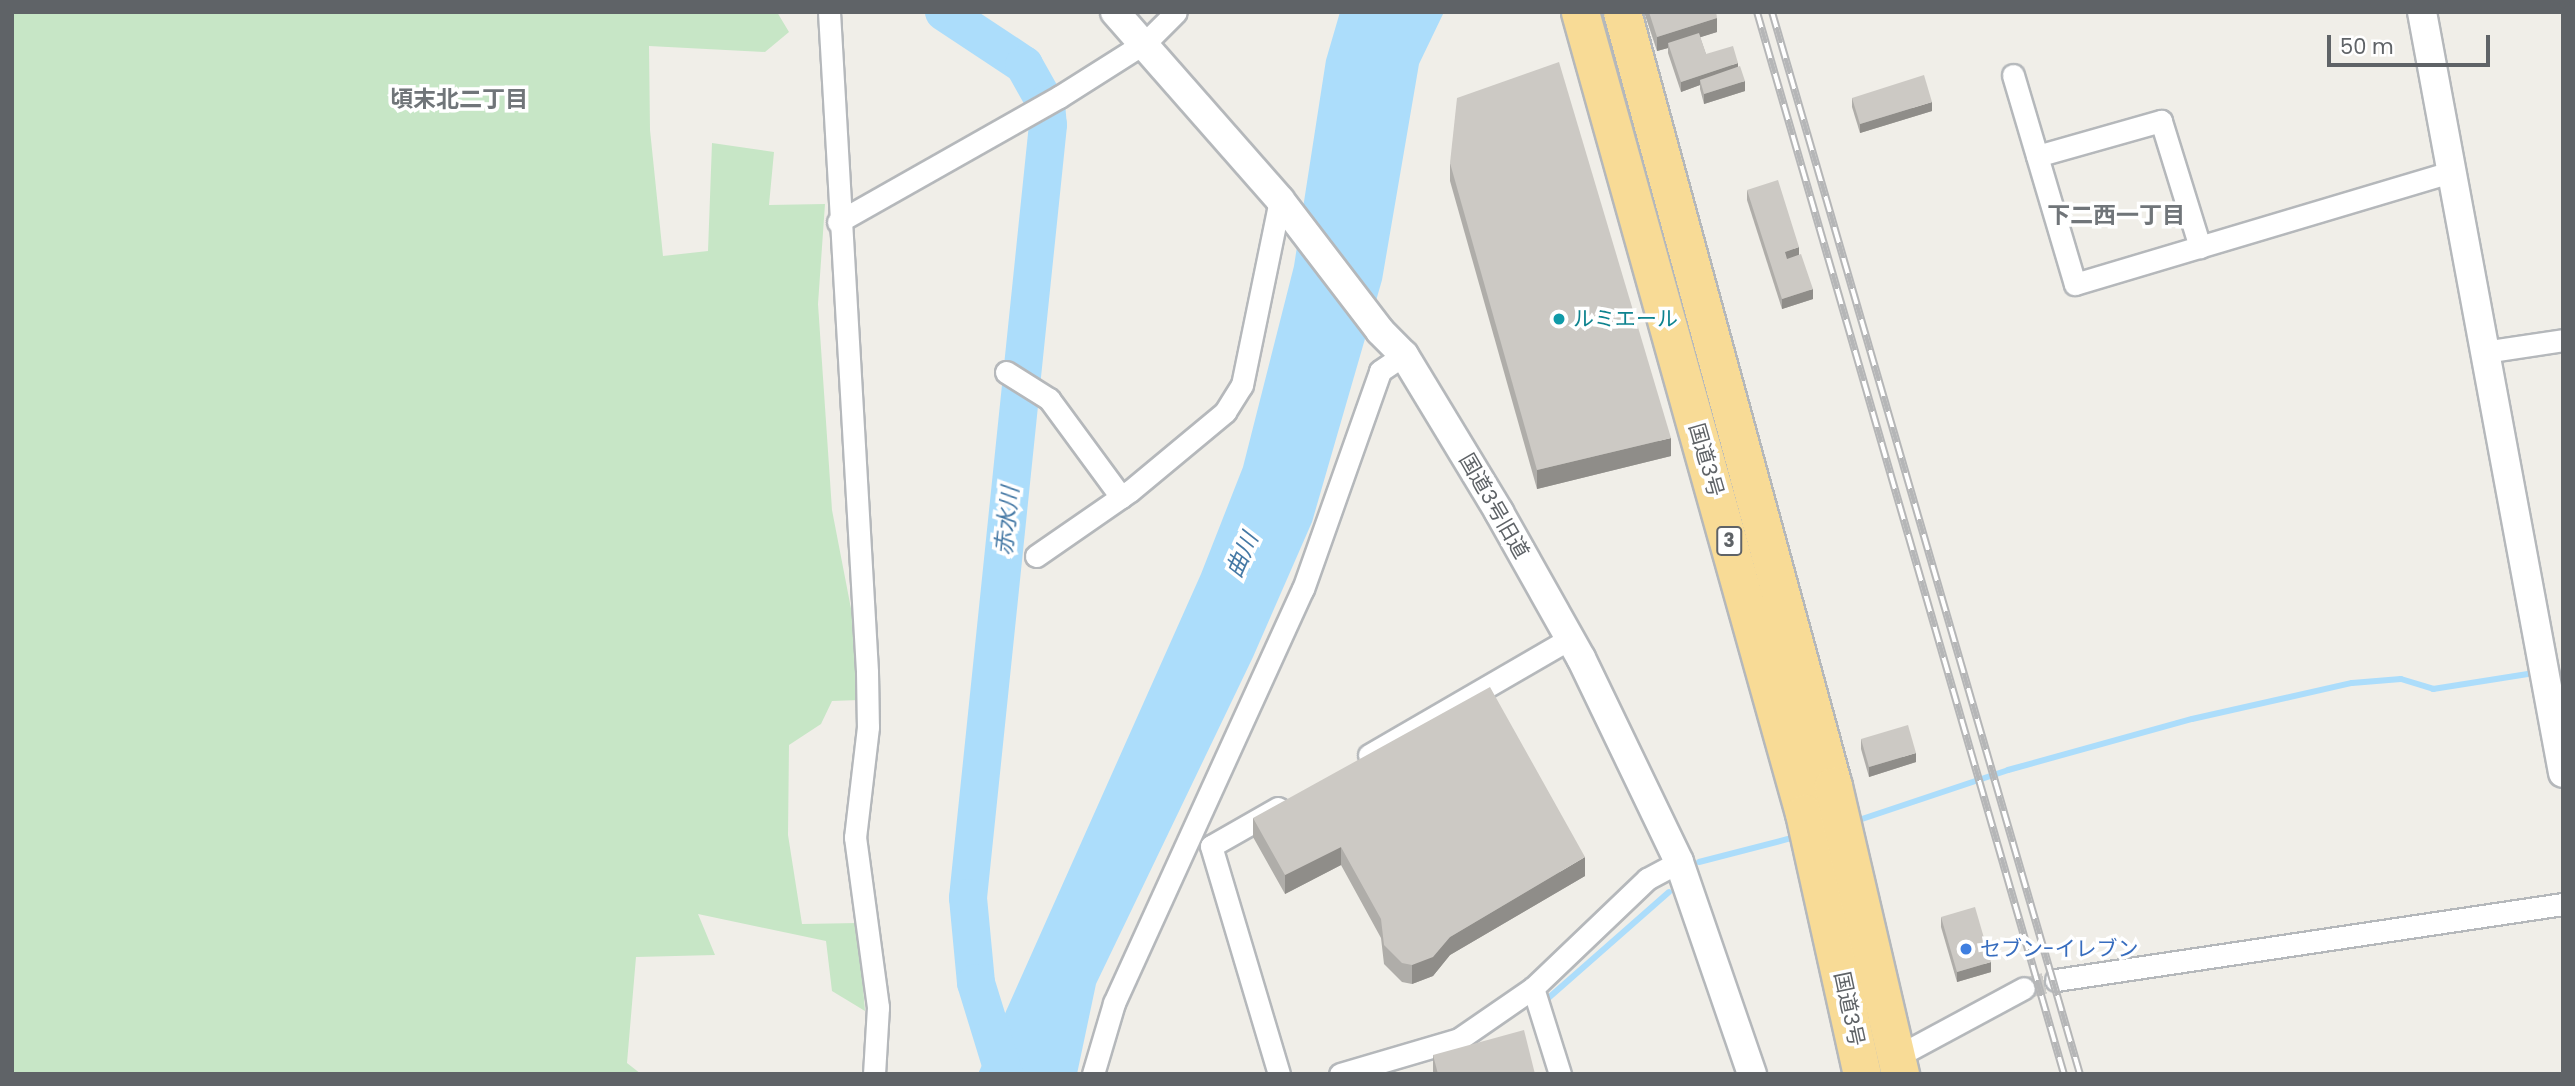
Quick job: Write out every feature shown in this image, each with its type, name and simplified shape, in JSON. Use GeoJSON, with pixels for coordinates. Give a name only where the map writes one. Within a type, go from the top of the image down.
{"type":"FeatureCollection","features":[{"type":"Feature","properties":{"kind":"highway","name":"国道3号"},"geometry":{"type":"LineString","coordinates":[[1580,12],[1804,813],[1862,1074]]}},
{"type":"Feature","properties":{"kind":"highway","name":"国道3号"},"geometry":{"type":"LineString","coordinates":[[1622,12],[1774,558],[1833,786],[1890,1068]]}},
{"type":"Feature","properties":{"kind":"street"},"geometry":{"type":"LineString","coordinates":[[828,12],[838,222],[867,672],[867,727],[855,837],[878,1007],[874,1074]]}},
{"type":"Feature","properties":{"kind":"street","name":"国道3号旧道"},"geometry":{"type":"LineString","coordinates":[[1115,12],[1146,42],[1288,211],[1380,331],[1404,355],[1571,638],[1679,862],[1752,1074]]}},
{"type":"Feature","properties":{"kind":"street"},"geometry":{"type":"LineString","coordinates":[[838,222],[1059,97],[1146,42],[1176,12]]}},
{"type":"Feature","properties":{"kind":"street"},"geometry":{"type":"LineString","coordinates":[[2423,12],[2484,352],[2553,668],[2563,773]]}},
{"type":"Feature","properties":{"kind":"street"},"geometry":{"type":"LineString","coordinates":[[2013,75],[2076,284],[2450,172]]}},
{"type":"Feature","properties":{"kind":"street"},"geometry":{"type":"LineString","coordinates":[[2037,156],[2161,121],[2200,247]]}},
{"type":"Feature","properties":{"kind":"street"},"geometry":{"type":"LineString","coordinates":[[1036,556],[1121,497],[1225,412],[1242,385],[1288,211]]}},
{"type":"Feature","properties":{"kind":"street"},"geometry":{"type":"LineString","coordinates":[[2484,352],[2563,340]]}},
{"type":"Feature","properties":{"kind":"street"},"geometry":{"type":"LineString","coordinates":[[1093,1074],[1114,1003],[1303,589],[1380,371],[1404,355]]}},
{"type":"Feature","properties":{"kind":"street"},"geometry":{"type":"LineString","coordinates":[[1006,372],[1049,399],[1121,497]]}},
{"type":"Feature","properties":{"kind":"street"},"geometry":{"type":"LineString","coordinates":[[1355,763],[1571,638]]}},
{"type":"Feature","properties":{"kind":"street"},"geometry":{"type":"LineString","coordinates":[[1279,1074],[1211,846],[1295,798]]}},
{"type":"Feature","properties":{"kind":"street"},"geometry":{"type":"LineString","coordinates":[[1340,1074],[1459,1039],[1533,988],[1647,879],[1679,862]]}},
{"type":"Feature","properties":{"kind":"street"},"geometry":{"type":"LineString","coordinates":[[2056,980],[2563,904]]}},
{"type":"Feature","properties":{"kind":"street"},"geometry":{"type":"LineString","coordinates":[[1533,988],[1560,1074]]}},
{"type":"Feature","properties":{"kind":"street"},"geometry":{"type":"LineString","coordinates":[[1890,1068],[2024,988]]}},
{"type":"Feature","properties":{"kind":"green space"},"geometry":{"type":"Polygon","coordinates":[[[12,12],[777,12],[789,32],[765,52],[649,46],[650,130],[663,256],[708,251],[712,143],[774,152],[769,205],[825,204],[818,304],[832,510],[853,619],[859,700],[832,701],[821,724],[789,745],[788,835],[802,924],[858,923],[865,1011],[832,991],[826,941],[698,914],[715,955],[636,957],[627,1063],[641,1074],[12,1074],[12,12]]]}},
{"type":"Feature","properties":{"kind":"water","name":"曲川"},"geometry":{"type":"Polygon","coordinates":[[[1340,12],[1444,12],[1419,64],[1382,280],[1312,522],[1253,657],[1096,984],[1077,1074],[978,1074],[1201,574],[1243,467],[1294,266],[1326,60],[1340,12]]]}},
{"type":"Feature","properties":{"kind":"building"},"geometry":{"type":"Polygon","coordinates":[[[1649,12],[1716,12],[1717,18],[1657,37],[1649,12]]]}},
{"type":"Feature","properties":{"kind":"building"},"geometry":{"type":"Polygon","coordinates":[[[1699,33],[1706,54],[1733,46],[1738,63],[1681,82],[1668,43],[1699,33]]]}},
{"type":"Feature","properties":{"kind":"building","name":"ルミエール"},"geometry":{"type":"Polygon","coordinates":[[[1559,62],[1671,438],[1537,470],[1450,163],[1457,98],[1559,62]]]}},
{"type":"Feature","properties":{"kind":"building"},"geometry":{"type":"Polygon","coordinates":[[[1740,66],[1745,81],[1704,94],[1700,80],[1740,66]]]}},
{"type":"Feature","properties":{"kind":"building"},"geometry":{"type":"Polygon","coordinates":[[[1924,75],[1932,102],[1860,124],[1852,98],[1924,75]]]}},
{"type":"Feature","properties":{"kind":"building"},"geometry":{"type":"Polygon","coordinates":[[[1778,180],[1799,247],[1785,252],[1787,259],[1801,254],[1813,289],[1782,299],[1747,190],[1778,180]]]}},
{"type":"Feature","properties":{"kind":"building"},"geometry":{"type":"Polygon","coordinates":[[[1490,687],[1585,857],[1450,937],[1433,957],[1412,965],[1402,963],[1384,945],[1381,919],[1341,847],[1285,875],[1253,818],[1490,687]]]}},
{"type":"Feature","properties":{"kind":"building"},"geometry":{"type":"Polygon","coordinates":[[[1908,725],[1916,753],[1869,767],[1861,739],[1908,725]]]}},
{"type":"Feature","properties":{"kind":"building","name":"セブン-イレブン"},"geometry":{"type":"Polygon","coordinates":[[[1975,907],[1991,962],[1957,972],[1941,917],[1975,907]]]}},
{"type":"Feature","properties":{"kind":"building"},"geometry":{"type":"Polygon","coordinates":[[[1524,1030],[1535,1074],[1438,1074],[1433,1055],[1524,1030]]]}},
{"type":"Feature","properties":{"kind":"waterway","name":"赤水川"},"geometry":{"type":"LineString","coordinates":[[944,12],[1024,65],[1046,104],[1048,125],[968,898],[976,983],[1004,1074]]}},
{"type":"Feature","properties":{"kind":"waterway"},"geometry":{"type":"LineString","coordinates":[[1853,822],[2008,770],[2192,719],[2352,683],[2401,679],[2433,689],[2528,674]]}},
{"type":"Feature","properties":{"kind":"waterway"},"geometry":{"type":"LineString","coordinates":[[1699,862],[1788,839]]}},
{"type":"Feature","properties":{"kind":"waterway"},"geometry":{"type":"LineString","coordinates":[[1545,1001],[1669,892]]}},
{"type":"Feature","properties":{"kind":"tunnel"},"geometry":{"type":"LineString","coordinates":[[2024,988],[2056,980]]}},
{"type":"Feature","properties":{"kind":"railway"},"geometry":{"type":"LineString","coordinates":[[1757,12],[2064,1074]]}},
{"type":"Feature","properties":{"kind":"railway"},"geometry":{"type":"LineString","coordinates":[[1772,12],[2080,1074]]}},
{"type":"Feature","properties":{"kind":"place","name":"ルミエール"},"geometry":{"type":"Point","coordinates":[1559,319]}},
{"type":"Feature","properties":{"kind":"place","name":"セブン-イレブン"},"geometry":{"type":"Point","coordinates":[1966,949]}},
{"type":"Feature","properties":{"kind":"district","name":"頃末北二丁目"},"geometry":{"type":"Point","coordinates":[459,99]}},
{"type":"Feature","properties":{"kind":"district","name":"下二西一丁目"},"geometry":{"type":"Point","coordinates":[2116,215]}}]}
